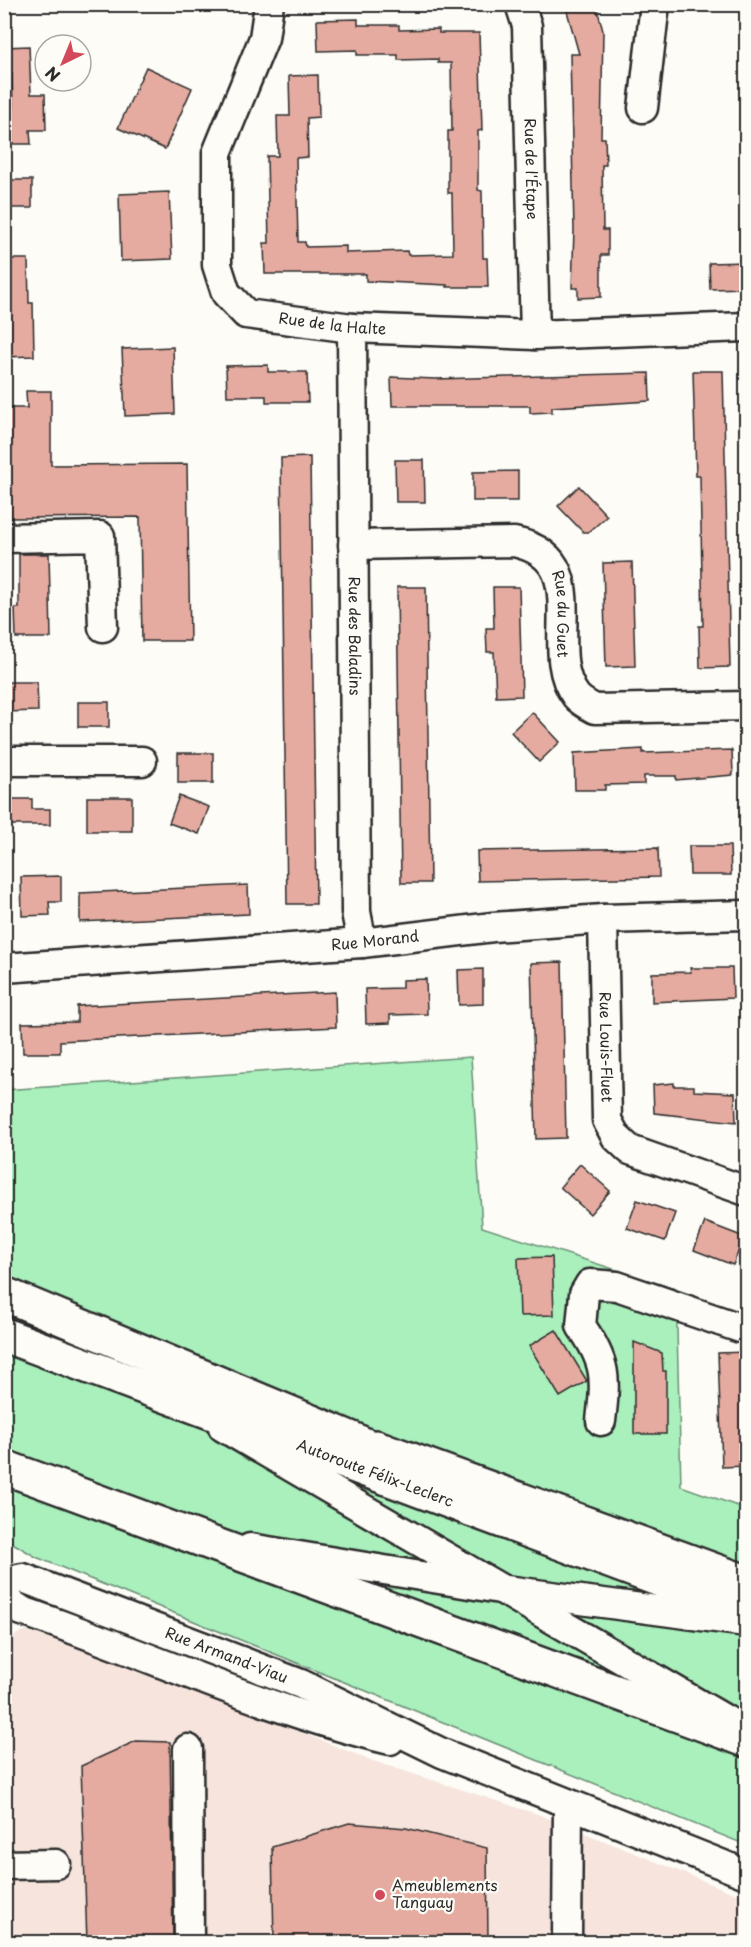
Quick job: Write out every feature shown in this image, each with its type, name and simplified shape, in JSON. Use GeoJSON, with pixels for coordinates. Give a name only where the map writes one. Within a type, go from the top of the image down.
{"type":"FeatureCollection","features":[{"type":"Feature","properties":{"kind":"highway"},"geometry":{"type":"LineString","coordinates":[[18,1300],[350,1438],[747,1582]]}},
{"type":"Feature","properties":{"kind":"highway","name":"Autoroute Félix-Leclerc"},"geometry":{"type":"LineString","coordinates":[[13,1338],[159,1390],[747,1612]]}},
{"type":"Feature","properties":{"kind":"highway"},"geometry":{"type":"LineString","coordinates":[[350,1438],[615,1563]]}},
{"type":"Feature","properties":{"kind":"highway"},"geometry":{"type":"LineString","coordinates":[[4,1467],[214,1542],[747,1740]]}},
{"type":"Feature","properties":{"kind":"street","name":"Rue de la Halte"},"geometry":{"type":"LineString","coordinates":[[269,4],[264,38],[217,153],[217,265],[226,293],[246,314],[352,328],[535,335],[747,327]]}},
{"type":"Feature","properties":{"kind":"street","name":"Rue de l'Étape"},"geometry":{"type":"LineString","coordinates":[[520,4],[527,26],[535,335]]}},
{"type":"Feature","properties":{"kind":"street"},"geometry":{"type":"LineString","coordinates":[[643,108],[655,4]]}},
{"type":"Feature","properties":{"kind":"street","name":"Rue des Baladins"},"geometry":{"type":"LineString","coordinates":[[352,328],[356,912],[362,943]]}},
{"type":"Feature","properties":{"kind":"street"},"geometry":{"type":"LineString","coordinates":[[4,538],[100,536],[103,627]]}},
{"type":"Feature","properties":{"kind":"street","name":"Rue du Guet"},"geometry":{"type":"LineString","coordinates":[[353,545],[513,542],[529,545],[543,552],[556,567],[560,583],[566,678],[577,698],[595,709],[747,706]]}},
{"type":"Feature","properties":{"kind":"street"},"geometry":{"type":"LineString","coordinates":[[4,760],[142,761]]}},
{"type":"Feature","properties":{"kind":"street","name":"Rue Morand"},"geometry":{"type":"LineString","coordinates":[[4,968],[362,943],[493,927],[603,919],[747,915]]}},
{"type":"Feature","properties":{"kind":"street","name":"Rue Louis-Fluet"},"geometry":{"type":"LineString","coordinates":[[603,919],[607,1120],[616,1137],[630,1150],[747,1191]]}},
{"type":"Feature","properties":{"kind":"street"},"geometry":{"type":"LineString","coordinates":[[601,1421],[606,1384],[599,1352],[581,1326],[584,1294],[591,1284],[617,1286],[747,1330]]}},
{"type":"Feature","properties":{"kind":"street"},"geometry":{"type":"LineString","coordinates":[[159,1390],[747,1732]]}},
{"type":"Feature","properties":{"kind":"street"},"geometry":{"type":"LineString","coordinates":[[214,1542],[506,1590],[747,1622]]}},
{"type":"Feature","properties":{"kind":"street","name":"Rue Armand-Viau"},"geometry":{"type":"LineString","coordinates":[[4,1582],[23,1578],[301,1684],[442,1753],[568,1805],[747,1874]]}},
{"type":"Feature","properties":{"kind":"street","name":"Rue Armand-Viau"},"geometry":{"type":"LineString","coordinates":[[4,1599],[22,1611],[245,1695],[342,1729],[442,1753]]}},
{"type":"Feature","properties":{"kind":"street"},"geometry":{"type":"LineString","coordinates":[[188,1749],[189,1942]]}},
{"type":"Feature","properties":{"kind":"street"},"geometry":{"type":"LineString","coordinates":[[567,1942],[568,1805]]}},
{"type":"Feature","properties":{"kind":"street"},"geometry":{"type":"LineString","coordinates":[[4,1865],[56,1864]]}},
{"type":"Feature","properties":{"kind":"shaded area"},"geometry":{"type":"Polygon","coordinates":[[[41,1629],[370,1760],[540,1815],[746,1898],[746,1942],[10,1942],[4,1648],[17,1634],[24,1631],[38,1633],[41,1629]]]}},
{"type":"Feature","properties":{"kind":"green space"},"geometry":{"type":"Polygon","coordinates":[[[471,1057],[482,1227],[676,1289],[681,1486],[746,1509],[746,1845],[36,1557],[6,1539],[4,1090],[471,1057]]]}},
{"type":"Feature","properties":{"kind":"building"},"geometry":{"type":"Polygon","coordinates":[[[565,4],[596,4],[603,31],[601,138],[605,138],[606,165],[602,165],[603,230],[608,230],[608,255],[601,255],[601,297],[578,298],[578,288],[572,288],[574,230],[570,54],[579,54],[565,4]]]}},
{"type":"Feature","properties":{"kind":"building"},"geometry":{"type":"Polygon","coordinates":[[[358,19],[358,25],[399,25],[399,30],[439,29],[439,33],[479,33],[482,130],[478,131],[478,190],[482,191],[483,258],[487,258],[488,287],[447,287],[447,285],[366,281],[366,274],[265,274],[264,243],[269,243],[267,156],[278,156],[277,116],[290,116],[289,76],[318,75],[319,117],[307,118],[308,157],[296,158],[298,242],[305,242],[306,247],[346,246],[346,253],[407,251],[408,255],[453,254],[452,193],[448,193],[448,131],[452,131],[451,63],[438,63],[438,59],[398,60],[398,55],[357,55],[357,50],[318,51],[317,20],[358,19]]]}},
{"type":"Feature","properties":{"kind":"building"},"geometry":{"type":"Polygon","coordinates":[[[29,46],[31,94],[45,94],[46,130],[30,130],[31,144],[4,144],[4,117],[13,117],[12,74],[4,74],[4,47],[29,46]]]}},
{"type":"Feature","properties":{"kind":"building"},"geometry":{"type":"Polygon","coordinates":[[[146,67],[192,88],[165,149],[118,128],[146,67]]]}},
{"type":"Feature","properties":{"kind":"building"},"geometry":{"type":"Polygon","coordinates":[[[5,180],[32,180],[32,208],[6,208],[5,180]]]}},
{"type":"Feature","properties":{"kind":"building"},"geometry":{"type":"Polygon","coordinates":[[[169,192],[172,259],[121,261],[119,194],[169,192]]]}},
{"type":"Feature","properties":{"kind":"building"},"geometry":{"type":"Polygon","coordinates":[[[4,259],[28,259],[29,303],[33,303],[34,356],[4,357],[4,259]]]}},
{"type":"Feature","properties":{"kind":"building"},"geometry":{"type":"Polygon","coordinates":[[[747,262],[747,288],[710,289],[709,263],[747,262]]]}},
{"type":"Feature","properties":{"kind":"building"},"geometry":{"type":"Polygon","coordinates":[[[173,347],[175,414],[125,416],[122,349],[173,347]]]}},
{"type":"Feature","properties":{"kind":"building"},"geometry":{"type":"Polygon","coordinates":[[[268,365],[268,372],[307,372],[308,402],[266,402],[266,396],[227,396],[226,366],[268,365]]]}},
{"type":"Feature","properties":{"kind":"building"},"geometry":{"type":"Polygon","coordinates":[[[693,371],[723,371],[730,667],[700,668],[699,626],[703,626],[700,476],[696,476],[693,371]]]}},
{"type":"Feature","properties":{"kind":"building"},"geometry":{"type":"Polygon","coordinates":[[[649,373],[650,401],[552,407],[552,412],[530,413],[530,406],[392,406],[391,377],[435,379],[649,373]]]}},
{"type":"Feature","properties":{"kind":"building"},"geometry":{"type":"Polygon","coordinates":[[[26,391],[51,391],[51,465],[187,464],[190,641],[142,641],[140,517],[10,518],[9,439],[4,439],[4,408],[27,408],[26,391]]]}},
{"type":"Feature","properties":{"kind":"building"},"geometry":{"type":"Polygon","coordinates":[[[310,457],[316,904],[287,904],[281,458],[310,457]]]}},
{"type":"Feature","properties":{"kind":"building"},"geometry":{"type":"Polygon","coordinates":[[[395,460],[424,460],[425,502],[396,502],[395,460]]]}},
{"type":"Feature","properties":{"kind":"building"},"geometry":{"type":"Polygon","coordinates":[[[518,471],[518,501],[473,501],[473,472],[518,471]]]}},
{"type":"Feature","properties":{"kind":"building"},"geometry":{"type":"Polygon","coordinates":[[[579,486],[607,516],[589,532],[583,532],[558,506],[579,486]]]}},
{"type":"Feature","properties":{"kind":"building"},"geometry":{"type":"Polygon","coordinates":[[[19,554],[49,554],[51,638],[16,638],[15,608],[19,608],[19,554]]]}},
{"type":"Feature","properties":{"kind":"building"},"geometry":{"type":"Polygon","coordinates":[[[632,562],[635,666],[606,667],[603,563],[632,562]]]}},
{"type":"Feature","properties":{"kind":"building"},"geometry":{"type":"Polygon","coordinates":[[[397,587],[426,587],[430,883],[401,883],[397,587]]]}},
{"type":"Feature","properties":{"kind":"building"},"geometry":{"type":"Polygon","coordinates":[[[493,587],[519,587],[522,696],[496,697],[494,652],[487,652],[486,628],[494,628],[493,587]]]}},
{"type":"Feature","properties":{"kind":"building"},"geometry":{"type":"Polygon","coordinates":[[[5,682],[37,682],[38,711],[5,712],[5,682]]]}},
{"type":"Feature","properties":{"kind":"building"},"geometry":{"type":"Polygon","coordinates":[[[78,702],[109,702],[109,727],[78,727],[78,702]]]}},
{"type":"Feature","properties":{"kind":"building"},"geometry":{"type":"Polygon","coordinates":[[[532,712],[560,742],[539,762],[511,732],[532,712]]]}},
{"type":"Feature","properties":{"kind":"building"},"geometry":{"type":"Polygon","coordinates":[[[643,749],[643,753],[732,750],[733,775],[676,780],[676,776],[644,776],[644,784],[605,785],[605,790],[575,790],[574,753],[643,749]]]}},
{"type":"Feature","properties":{"kind":"building"},"geometry":{"type":"Polygon","coordinates":[[[178,753],[213,753],[213,783],[178,783],[178,753]]]}},
{"type":"Feature","properties":{"kind":"building"},"geometry":{"type":"Polygon","coordinates":[[[179,796],[209,807],[199,834],[169,823],[179,796]]]}},
{"type":"Feature","properties":{"kind":"building"},"geometry":{"type":"Polygon","coordinates":[[[87,797],[132,797],[132,831],[87,831],[87,797]]]}},
{"type":"Feature","properties":{"kind":"building"},"geometry":{"type":"Polygon","coordinates":[[[10,799],[32,799],[32,809],[50,809],[50,825],[10,825],[10,799]]]}},
{"type":"Feature","properties":{"kind":"building"},"geometry":{"type":"Polygon","coordinates":[[[689,846],[730,846],[731,875],[690,875],[689,846]]]}},
{"type":"Feature","properties":{"kind":"building"},"geometry":{"type":"Polygon","coordinates":[[[658,848],[659,877],[478,881],[477,851],[658,848]]]}},
{"type":"Feature","properties":{"kind":"building"},"geometry":{"type":"Polygon","coordinates":[[[61,876],[61,902],[49,902],[50,915],[22,916],[21,877],[61,876]]]}},
{"type":"Feature","properties":{"kind":"building"},"geometry":{"type":"Polygon","coordinates":[[[248,885],[249,914],[80,922],[80,893],[248,885]]]}},
{"type":"Feature","properties":{"kind":"building"},"geometry":{"type":"Polygon","coordinates":[[[562,962],[566,1138],[536,1139],[531,963],[562,962]]]}},
{"type":"Feature","properties":{"kind":"building"},"geometry":{"type":"Polygon","coordinates":[[[690,968],[732,968],[733,998],[652,1002],[652,973],[691,972],[690,968]]]}},
{"type":"Feature","properties":{"kind":"building"},"geometry":{"type":"Polygon","coordinates":[[[483,969],[483,1004],[459,1005],[458,970],[483,969]]]}},
{"type":"Feature","properties":{"kind":"building"},"geometry":{"type":"Polygon","coordinates":[[[426,979],[427,1014],[390,1015],[390,1023],[366,1024],[365,989],[402,988],[402,980],[426,979]]]}},
{"type":"Feature","properties":{"kind":"building"},"geometry":{"type":"Polygon","coordinates":[[[335,992],[336,1027],[60,1041],[60,1053],[23,1053],[22,1023],[77,1022],[77,1006],[335,992]]]}},
{"type":"Feature","properties":{"kind":"building"},"geometry":{"type":"Polygon","coordinates":[[[674,1083],[674,1086],[694,1086],[694,1091],[735,1093],[736,1122],[654,1113],[653,1085],[674,1083]]]}},
{"type":"Feature","properties":{"kind":"building"},"geometry":{"type":"Polygon","coordinates":[[[580,1164],[610,1191],[590,1214],[560,1187],[580,1164]]]}},
{"type":"Feature","properties":{"kind":"building"},"geometry":{"type":"Polygon","coordinates":[[[637,1200],[675,1213],[665,1241],[627,1228],[637,1200]]]}},
{"type":"Feature","properties":{"kind":"building"},"geometry":{"type":"Polygon","coordinates":[[[705,1222],[744,1237],[733,1265],[694,1250],[705,1222]]]}},
{"type":"Feature","properties":{"kind":"building"},"geometry":{"type":"Polygon","coordinates":[[[552,1257],[554,1315],[520,1316],[518,1258],[552,1257]]]}},
{"type":"Feature","properties":{"kind":"building"},"geometry":{"type":"Polygon","coordinates":[[[556,1330],[587,1381],[560,1397],[529,1346],[556,1330]]]}},
{"type":"Feature","properties":{"kind":"building"},"geometry":{"type":"Polygon","coordinates":[[[634,1342],[662,1353],[663,1371],[666,1371],[666,1434],[634,1434],[634,1342]]]}},
{"type":"Feature","properties":{"kind":"building"},"geometry":{"type":"Polygon","coordinates":[[[747,1352],[747,1466],[722,1467],[718,1353],[747,1352]]]}},
{"type":"Feature","properties":{"kind":"building"},"geometry":{"type":"Polygon","coordinates":[[[136,1741],[170,1742],[173,1942],[87,1942],[81,1766],[136,1741]]]}},
{"type":"Feature","properties":{"kind":"building","name":"Ameublements Tanguay"},"geometry":{"type":"Polygon","coordinates":[[[349,1823],[406,1828],[487,1848],[488,1942],[274,1942],[272,1847],[349,1823]]]}},
{"type":"Feature","properties":{"kind":"place","name":"Ameublements Tanguay"},"geometry":{"type":"Point","coordinates":[380,1895]}}]}
